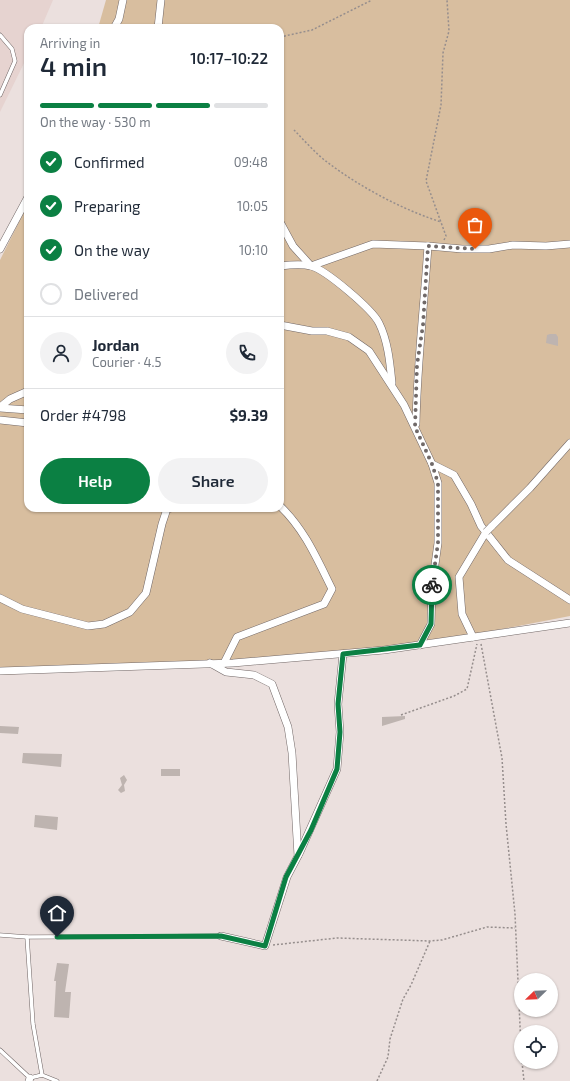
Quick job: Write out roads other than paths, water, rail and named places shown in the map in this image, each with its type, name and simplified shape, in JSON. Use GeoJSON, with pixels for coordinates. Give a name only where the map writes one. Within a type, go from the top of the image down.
{"type":"FeatureCollection","features":[{"type":"Feature","properties":{"kind":"street"},"geometry":{"type":"LineString","coordinates":[[116,24],[119,19],[123,0]]}},
{"type":"Feature","properties":{"kind":"street"},"geometry":{"type":"LineString","coordinates":[[158,24],[160,2]]}},
{"type":"Feature","properties":{"kind":"street"},"geometry":{"type":"LineString","coordinates":[[0,249],[24,204]]}},
{"type":"Feature","properties":{"kind":"street"},"geometry":{"type":"LineString","coordinates":[[284,229],[293,246],[311,266],[323,272],[340,284],[376,319],[386,343],[392,385]]}},
{"type":"Feature","properties":{"kind":"street"},"geometry":{"type":"LineString","coordinates":[[284,266],[311,266],[373,244],[462,249],[489,249],[513,245],[546,246],[570,244]]}},
{"type":"Feature","properties":{"kind":"street"},"geometry":{"type":"LineString","coordinates":[[415,427],[417,365],[423,325],[428,246]]}},
{"type":"Feature","properties":{"kind":"street"},"geometry":{"type":"LineString","coordinates":[[284,326],[312,331],[327,331],[349,337],[369,351],[392,385],[415,427],[432,464],[438,483],[438,543],[432,586],[431,624],[420,645]]}},
{"type":"Feature","properties":{"kind":"street"},"geometry":{"type":"LineString","coordinates":[[0,408],[10,399],[24,393]]}},
{"type":"Feature","properties":{"kind":"street"},"geometry":{"type":"LineString","coordinates":[[0,408],[24,410]]}},
{"type":"Feature","properties":{"kind":"street"},"geometry":{"type":"LineString","coordinates":[[0,420],[24,423]]}},
{"type":"Feature","properties":{"kind":"street"},"geometry":{"type":"LineString","coordinates":[[476,637],[462,614],[460,577],[488,530],[530,488],[570,442]]}},
{"type":"Feature","properties":{"kind":"street"},"geometry":{"type":"LineString","coordinates":[[432,464],[454,475],[471,504],[481,526],[508,560],[570,600]]}},
{"type":"Feature","properties":{"kind":"street"},"geometry":{"type":"LineString","coordinates":[[224,663],[237,637],[324,604],[332,589],[308,541],[292,518],[284,510]]}},
{"type":"Feature","properties":{"kind":"street"},"geometry":{"type":"LineString","coordinates":[[0,598],[22,608],[88,626],[104,624],[130,612],[146,593],[162,524],[167,512]]}},
{"type":"Feature","properties":{"kind":"street"},"geometry":{"type":"LineString","coordinates":[[0,671],[224,663],[343,654],[420,645],[570,623]]}},
{"type":"Feature","properties":{"kind":"street"},"geometry":{"type":"LineString","coordinates":[[221,936],[265,946],[286,877],[298,856],[323,804],[337,769],[340,732],[338,704],[343,654]]}},
{"type":"Feature","properties":{"kind":"street"},"geometry":{"type":"LineString","coordinates":[[210,663],[226,672],[254,675],[272,684],[288,727],[292,753],[298,856]]}},
{"type":"Feature","properties":{"kind":"lane"},"geometry":{"type":"LineString","coordinates":[[0,36],[12,50],[15,60],[0,95]]}},
{"type":"Feature","properties":{"kind":"lane"},"geometry":{"type":"LineString","coordinates":[[0,935],[27,937],[221,936]]}},
{"type":"Feature","properties":{"kind":"lane"},"geometry":{"type":"LineString","coordinates":[[27,937],[33,1024],[42,1075]]}},
{"type":"Feature","properties":{"kind":"lane"},"geometry":{"type":"LineString","coordinates":[[0,1050],[30,1080],[42,1075],[57,1081]]}}]}
